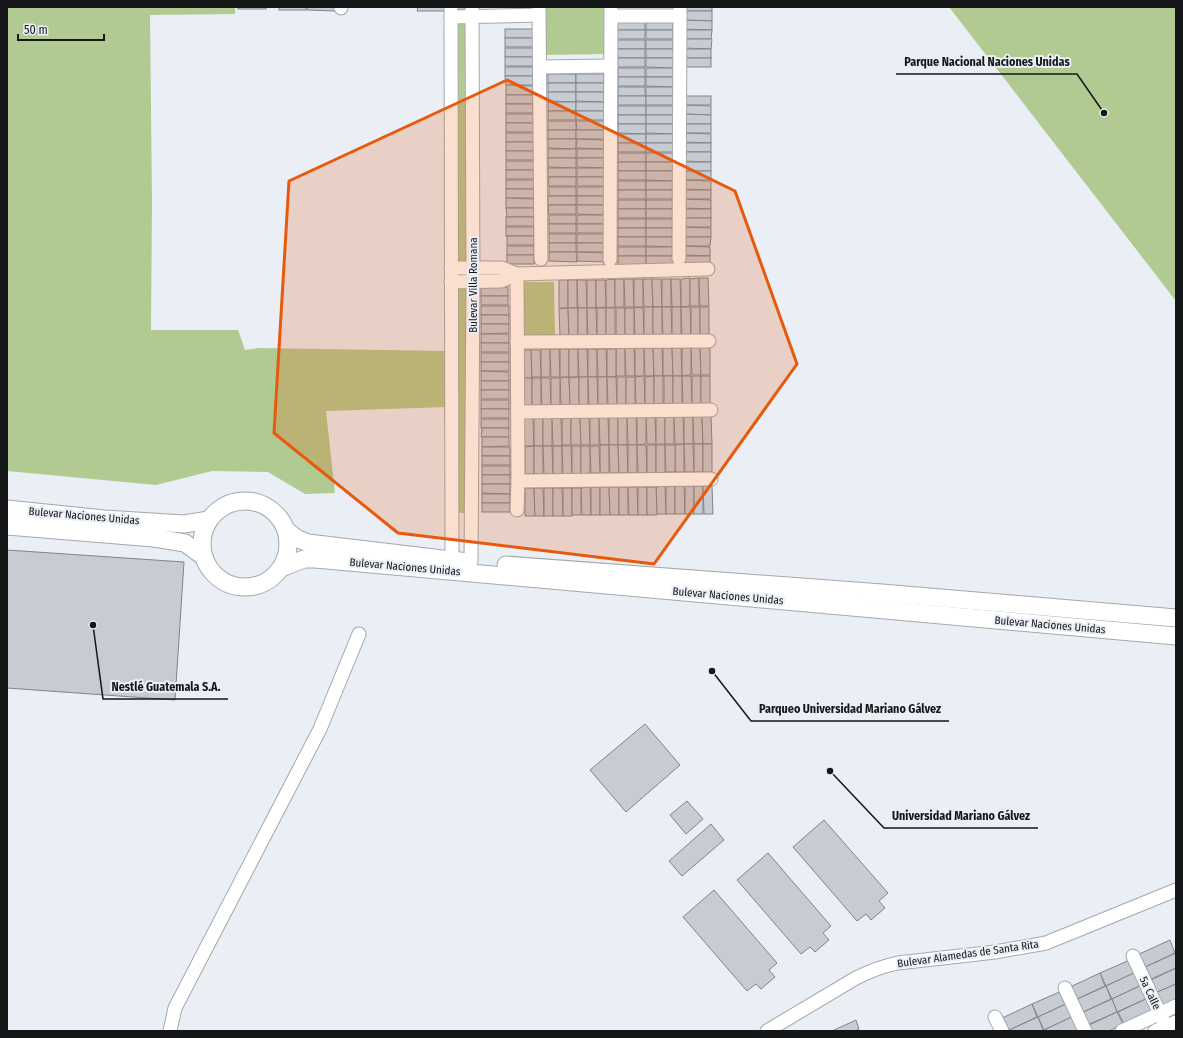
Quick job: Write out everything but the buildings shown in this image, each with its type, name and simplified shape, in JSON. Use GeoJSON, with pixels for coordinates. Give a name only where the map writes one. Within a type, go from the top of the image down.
{"type":"FeatureCollection","features":[{"type":"Feature","properties":{"kind":"main road"},"geometry":{"type":"LineString","coordinates":[[251,500],[269,507],[276,513],[286,530],[288,550],[286,559],[281,568],[265,583],[243,587],[229,584],[216,576],[207,564],[204,557],[202,538],[204,528],[215,512],[231,502],[251,500]]}},
{"type":"Feature","properties":{"kind":"main road","name":"Bulevar Naciones Unidas"},"geometry":{"type":"LineString","coordinates":[[7,509],[104,519],[184,524],[209,520]]}},
{"type":"Feature","properties":{"kind":"main road","name":"Bulevar Naciones Unidas"},"geometry":{"type":"LineString","coordinates":[[7,526],[154,538],[185,543],[204,557]]}},
{"type":"Feature","properties":{"kind":"main road","name":"Bulevar Naciones Unidas"},"geometry":{"type":"LineString","coordinates":[[286,530],[296,538],[308,543],[472,562],[882,593],[1176,618]]}},
{"type":"Feature","properties":{"kind":"main road","name":"Bulevar Naciones Unidas"},"geometry":{"type":"LineString","coordinates":[[281,568],[304,559],[315,559],[1176,636]]}},
{"type":"Feature","properties":{"kind":"street"},"geometry":{"type":"LineString","coordinates":[[451,12],[539,11],[541,258]]}},
{"type":"Feature","properties":{"kind":"street"},"geometry":{"type":"LineString","coordinates":[[610,260],[611,12],[680,11],[679,259]]}},
{"type":"Feature","properties":{"kind":"street","name":"Bulevar Villa Romana"},"geometry":{"type":"LineString","coordinates":[[451,12],[452,560]]}},
{"type":"Feature","properties":{"kind":"street","name":"Bulevar Villa Romana"},"geometry":{"type":"LineString","coordinates":[[472,12],[472,562]]}},
{"type":"Feature","properties":{"kind":"street"},"geometry":{"type":"LineString","coordinates":[[540,67],[611,66]]}},
{"type":"Feature","properties":{"kind":"street"},"geometry":{"type":"LineString","coordinates":[[451,268],[502,268],[517,274]]}},
{"type":"Feature","properties":{"kind":"street"},"geometry":{"type":"LineString","coordinates":[[451,282],[501,281],[517,274],[708,269]]}},
{"type":"Feature","properties":{"kind":"street"},"geometry":{"type":"LineString","coordinates":[[517,274],[517,510]]}},
{"type":"Feature","properties":{"kind":"street"},"geometry":{"type":"LineString","coordinates":[[517,342],[709,341]]}},
{"type":"Feature","properties":{"kind":"street"},"geometry":{"type":"LineString","coordinates":[[518,412],[712,410]]}},
{"type":"Feature","properties":{"kind":"street"},"geometry":{"type":"LineString","coordinates":[[518,481],[711,479]]}},
{"type":"Feature","properties":{"kind":"street"},"geometry":{"type":"LineString","coordinates":[[170,1031],[175,1008],[320,729],[359,634]]}},
{"type":"Feature","properties":{"kind":"street","name":"Bulevar Alamedas de Santa Rita"},"geometry":{"type":"LineString","coordinates":[[768,1031],[856,978],[882,966],[1014,950],[1046,943],[1176,890]]}},
{"type":"Feature","properties":{"kind":"street","name":"5a Calle"},"geometry":{"type":"LineString","coordinates":[[1133,956],[1166,1027]]}},
{"type":"Feature","properties":{"kind":"street"},"geometry":{"type":"LineString","coordinates":[[1065,988],[1085,1031]]}},
{"type":"Feature","properties":{"kind":"street"},"geometry":{"type":"LineString","coordinates":[[1122,1031],[1176,1006]]}},
{"type":"Feature","properties":{"kind":"street"},"geometry":{"type":"LineString","coordinates":[[995,1017],[1002,1031]]}},
{"type":"Feature","properties":{"kind":"highlighted area"},"geometry":{"type":"Polygon","coordinates":[[[507,80],[735,191],[797,364],[654,564],[398,533],[274,433],[289,181],[507,80]]]}},
{"type":"Feature","properties":{"kind":"green space"},"geometry":{"type":"Polygon","coordinates":[[[7,7],[235,7],[235,14],[150,15],[152,202],[151,330],[238,330],[245,350],[259,348],[447,351],[448,407],[326,411],[335,493],[305,494],[268,472],[212,471],[156,485],[7,471],[7,7]]]}},
{"type":"Feature","properties":{"kind":"green space"},"geometry":{"type":"Polygon","coordinates":[[[451,7],[472,7],[472,514],[452,512],[451,7]]]}},
{"type":"Feature","properties":{"kind":"green space"},"geometry":{"type":"Polygon","coordinates":[[[542,7],[606,7],[606,54],[542,55],[542,7]]]}},
{"type":"Feature","properties":{"kind":"green space"},"geometry":{"type":"Polygon","coordinates":[[[949,7],[1176,7],[1176,301],[949,7]]]}},
{"type":"Feature","properties":{"kind":"green space"},"geometry":{"type":"Polygon","coordinates":[[[522,282],[554,282],[555,335],[523,335],[522,282]]]}},
{"type":"Feature","properties":{"kind":"place","name":"Parque Nacional Naciones Unidas"},"geometry":{"type":"Point","coordinates":[1104,113]}},
{"type":"Feature","properties":{"kind":"place","name":"Nestlé Guatemala S.A."},"geometry":{"type":"Point","coordinates":[93,625]}},
{"type":"Feature","properties":{"kind":"place","name":"Parqueo Universidad Mariano Gálvez"},"geometry":{"type":"Point","coordinates":[712,671]}},
{"type":"Feature","properties":{"kind":"place","name":"Universidad Mariano Gálvez"},"geometry":{"type":"Point","coordinates":[830,771]}}]}
